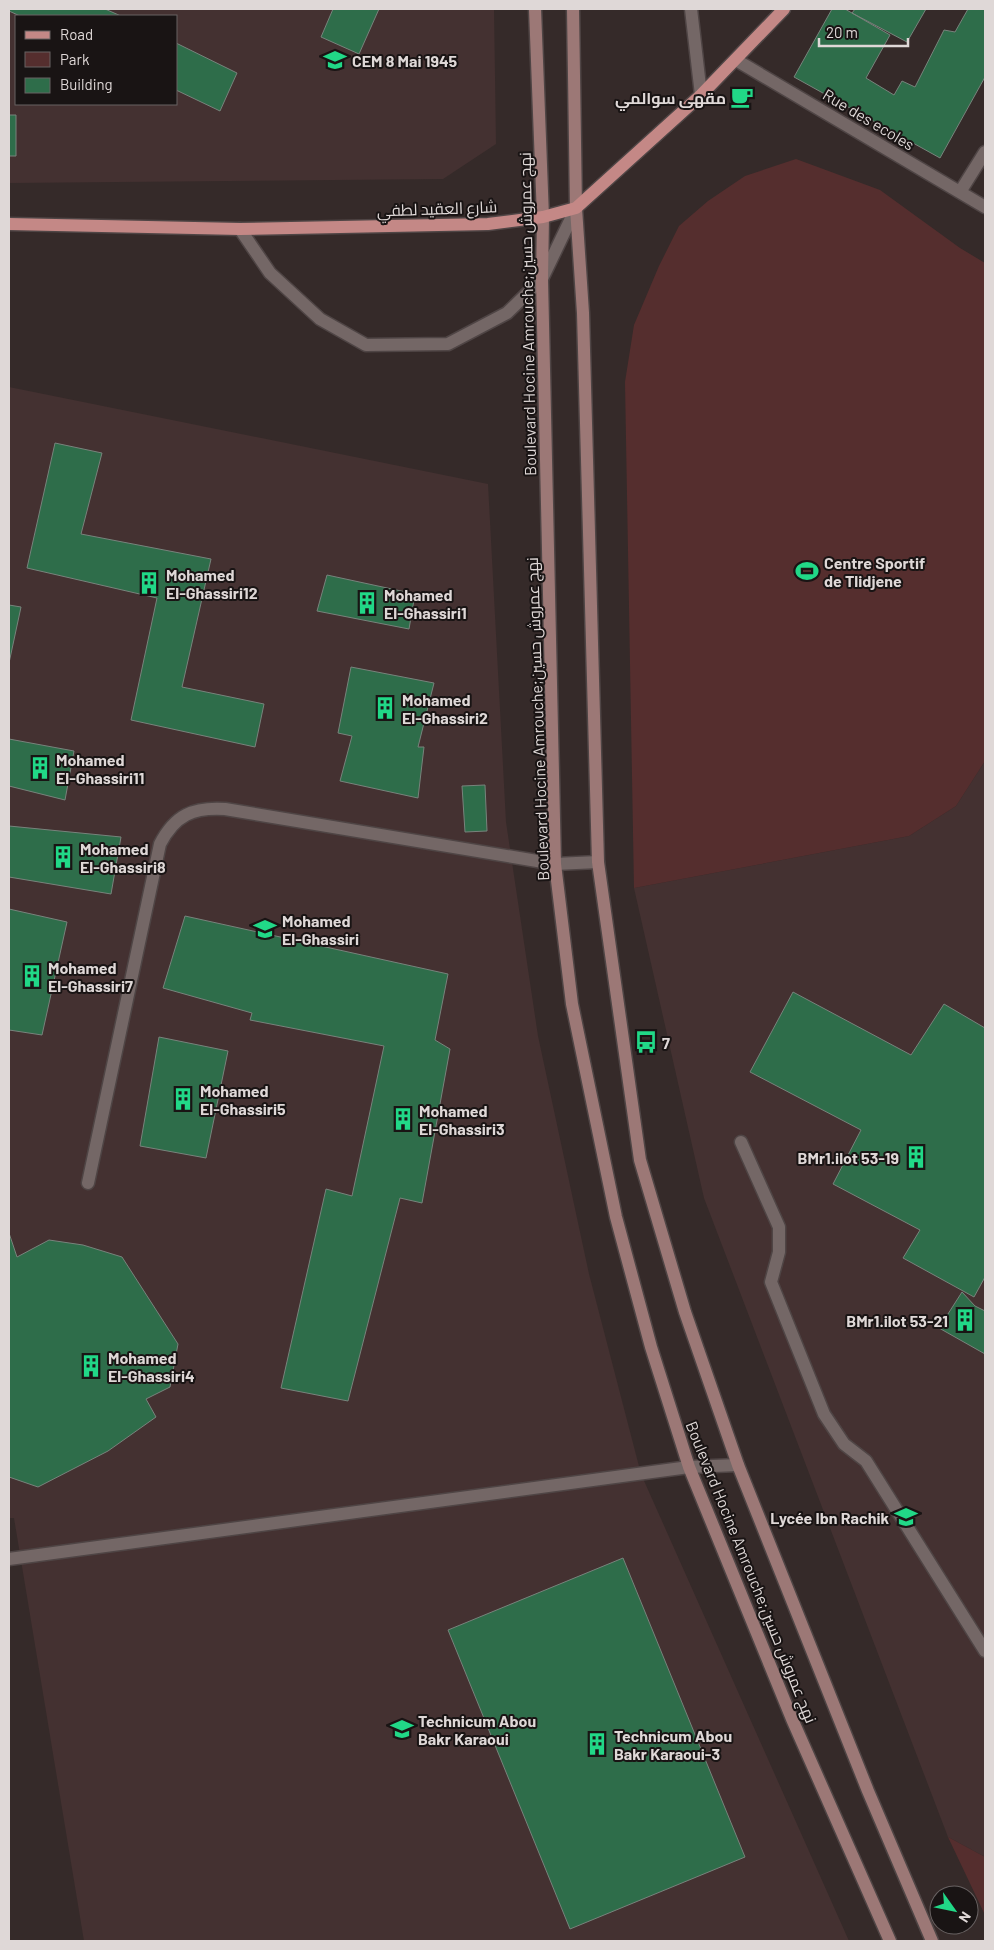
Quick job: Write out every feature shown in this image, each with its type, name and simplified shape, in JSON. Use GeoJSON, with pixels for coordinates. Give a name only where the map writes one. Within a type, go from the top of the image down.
{"type":"FeatureCollection","features":[{"type":"Feature","properties":{"kind":"main road","name":"Boulevard Hocine Amrouche;نهج عمروش حسين"},"geometry":{"type":"LineString","coordinates":[[536,9],[543,217],[542,279],[555,864],[572,1004],[616,1217],[651,1347],[689,1467],[792,1719],[890,1941]]}},
{"type":"Feature","properties":{"kind":"main road","name":"Boulevard Hocine Amrouche;نهج عمروش حسين"},"geometry":{"type":"LineString","coordinates":[[573,9],[576,208],[584,323],[598,862],[640,1160],[685,1312],[738,1465],[868,1791],[932,1941]]}},
{"type":"Feature","properties":{"kind":"main road","name":"شارع العقيد لطفي"},"geometry":{"type":"LineString","coordinates":[[9,224],[240,229],[488,224],[543,217],[576,208],[700,95],[784,9]]}},
{"type":"Feature","properties":{"kind":"street"},"geometry":{"type":"LineString","coordinates":[[691,9],[700,95]]}},
{"type":"Feature","properties":{"kind":"street","name":"Rue des ecoles"},"geometry":{"type":"LineString","coordinates":[[736,60],[985,207]]}},
{"type":"Feature","properties":{"kind":"street"},"geometry":{"type":"LineString","coordinates":[[960,192],[985,152]]}},
{"type":"Feature","properties":{"kind":"street"},"geometry":{"type":"LineString","coordinates":[[240,229],[270,273],[320,319],[366,345],[448,344],[507,313],[542,279],[576,208]]}},
{"type":"Feature","properties":{"kind":"street"},"geometry":{"type":"LineString","coordinates":[[88,1183],[160,844],[167,830],[179,819],[193,811],[209,808],[225,809],[555,864],[598,862]]}},
{"type":"Feature","properties":{"kind":"street"},"geometry":{"type":"LineString","coordinates":[[741,1142],[779,1227],[779,1252],[771,1282],[824,1414],[844,1444],[866,1461],[985,1651]]}},
{"type":"Feature","properties":{"kind":"street"},"geometry":{"type":"LineString","coordinates":[[9,1559],[689,1467],[738,1465]]}},
{"type":"Feature","properties":{"kind":"shaded area","name":"CEM 8 Mai 1945"},"geometry":{"type":"Polygon","coordinates":[[[9,9],[494,9],[496,144],[443,179],[9,183],[9,9]]]}},
{"type":"Feature","properties":{"kind":"shaded area","name":"Mohamed El-Ghassiri"},"geometry":{"type":"Polygon","coordinates":[[[9,387],[488,484],[506,822],[538,1036],[589,1274],[641,1474],[849,1941],[84,1941],[14,1518],[9,1518],[9,387]]]}},
{"type":"Feature","properties":{"kind":"shaded area","name":"Lycée Ibn Rachik"},"geometry":{"type":"Polygon","coordinates":[[[985,761],[985,1857],[948,1837],[704,1198],[634,888],[909,836],[956,806],[985,761]]]}},
{"type":"Feature","properties":{"kind":"green space","name":"Centre Sportif de Tlidjene"},"geometry":{"type":"Polygon","coordinates":[[[796,159],[880,190],[960,248],[985,263],[985,761],[956,806],[909,836],[634,888],[625,382],[634,325],[659,266],[679,226],[708,201],[745,176],[796,159]]]}},
{"type":"Feature","properties":{"kind":"green space"},"geometry":{"type":"Polygon","coordinates":[[[948,1837],[985,1857],[985,1915],[979,1902],[979,1885],[971,1885],[948,1837]]]}},
{"type":"Feature","properties":{"kind":"building"},"geometry":{"type":"Polygon","coordinates":[[[9,9],[105,9],[119,15],[18,15],[9,11],[9,9]]]}},
{"type":"Feature","properties":{"kind":"building"},"geometry":{"type":"Polygon","coordinates":[[[333,9],[379,9],[359,54],[321,37],[333,9]]]}},
{"type":"Feature","properties":{"kind":"building"},"geometry":{"type":"Polygon","coordinates":[[[832,9],[845,9],[890,35],[866,78],[894,95],[902,81],[915,87],[944,30],[955,32],[968,9],[985,9],[985,77],[940,158],[794,77],[832,9]]]}},
{"type":"Feature","properties":{"kind":"building"},"geometry":{"type":"Polygon","coordinates":[[[855,9],[926,9],[907,42],[852,13],[855,9]]]}},
{"type":"Feature","properties":{"kind":"building"},"geometry":{"type":"Polygon","coordinates":[[[178,44],[237,73],[220,111],[178,91],[178,44]]]}},
{"type":"Feature","properties":{"kind":"building"},"geometry":{"type":"Polygon","coordinates":[[[9,115],[16,115],[16,156],[9,156],[9,115]]]}},
{"type":"Feature","properties":{"kind":"building","name":"Mohamed El-Ghassiri12"},"geometry":{"type":"Polygon","coordinates":[[[55,443],[102,453],[81,534],[211,559],[182,687],[264,704],[255,747],[131,720],[157,598],[27,568],[55,443]]]}},
{"type":"Feature","properties":{"kind":"building","name":"Mohamed El-Ghassiri1"},"geometry":{"type":"Polygon","coordinates":[[[327,575],[415,594],[409,629],[317,611],[327,575]]]}},
{"type":"Feature","properties":{"kind":"building"},"geometry":{"type":"Polygon","coordinates":[[[9,605],[21,607],[9,663],[9,605]]]}},
{"type":"Feature","properties":{"kind":"building","name":"Mohamed El-Ghassiri2"},"geometry":{"type":"Polygon","coordinates":[[[351,667],[434,683],[418,747],[424,747],[418,798],[340,781],[352,736],[338,733],[351,667]]]}},
{"type":"Feature","properties":{"kind":"building","name":"Mohamed El-Ghassiri11"},"geometry":{"type":"Polygon","coordinates":[[[9,739],[74,751],[65,800],[9,786],[9,739]]]}},
{"type":"Feature","properties":{"kind":"building"},"geometry":{"type":"Polygon","coordinates":[[[485,785],[487,831],[465,832],[462,786],[485,785]]]}},
{"type":"Feature","properties":{"kind":"building","name":"Mohamed El-Ghassiri8"},"geometry":{"type":"Polygon","coordinates":[[[9,826],[121,837],[111,894],[9,877],[9,826]]]}},
{"type":"Feature","properties":{"kind":"building","name":"Mohamed El-Ghassiri7"},"geometry":{"type":"Polygon","coordinates":[[[9,909],[67,922],[42,1035],[9,1030],[9,909]]]}},
{"type":"Feature","properties":{"kind":"building","name":"Mohamed El-Ghassiri3"},"geometry":{"type":"Polygon","coordinates":[[[185,916],[448,974],[435,1040],[450,1049],[422,1203],[400,1198],[348,1401],[281,1388],[326,1189],[352,1196],[384,1046],[250,1020],[252,1013],[163,988],[185,916]]]}},
{"type":"Feature","properties":{"kind":"building","name":"BMr1.ilot 53-19"},"geometry":{"type":"Polygon","coordinates":[[[793,992],[911,1055],[944,1004],[985,1028],[985,1277],[974,1297],[903,1258],[920,1230],[833,1184],[861,1130],[750,1072],[793,992]]]}},
{"type":"Feature","properties":{"kind":"building","name":"Mohamed El-Ghassiri5"},"geometry":{"type":"Polygon","coordinates":[[[159,1037],[228,1051],[206,1158],[140,1146],[159,1037]]]}},
{"type":"Feature","properties":{"kind":"building","name":"Mohamed El-Ghassiri4"},"geometry":{"type":"Polygon","coordinates":[[[9,1233],[17,1257],[49,1240],[83,1245],[122,1257],[178,1344],[170,1387],[146,1399],[156,1417],[108,1451],[38,1487],[9,1477],[9,1233]]]}},
{"type":"Feature","properties":{"kind":"building","name":"BMr1.ilot 53-21"},"geometry":{"type":"Polygon","coordinates":[[[962,1292],[975,1306],[985,1311],[985,1354],[939,1328],[962,1292]]]}},
{"type":"Feature","properties":{"kind":"building","name":"Technicum Abou Bakr Karaoui-3"},"geometry":{"type":"Polygon","coordinates":[[[623,1558],[745,1857],[570,1929],[448,1630],[623,1558]]]}},
{"type":"Feature","properties":{"kind":"place","name":"CEM 8 Mai 1945"},"geometry":{"type":"Point","coordinates":[335,60]}},
{"type":"Feature","properties":{"kind":"place","name":"مقهى سوالمي"},"geometry":{"type":"Point","coordinates":[742,97]}},
{"type":"Feature","properties":{"kind":"place","name":"Centre Sportif de Tlidjene"},"geometry":{"type":"Point","coordinates":[807,571]}},
{"type":"Feature","properties":{"kind":"place","name":"Mohamed El-Ghassiri12"},"geometry":{"type":"Point","coordinates":[149,583]}},
{"type":"Feature","properties":{"kind":"place","name":"Mohamed El-Ghassiri1"},"geometry":{"type":"Point","coordinates":[367,603]}},
{"type":"Feature","properties":{"kind":"place","name":"Mohamed El-Ghassiri2"},"geometry":{"type":"Point","coordinates":[385,708]}},
{"type":"Feature","properties":{"kind":"place","name":"Mohamed El-Ghassiri11"},"geometry":{"type":"Point","coordinates":[40,768]}},
{"type":"Feature","properties":{"kind":"place","name":"Mohamed El-Ghassiri8"},"geometry":{"type":"Point","coordinates":[63,857]}},
{"type":"Feature","properties":{"kind":"place","name":"Mohamed El-Ghassiri"},"geometry":{"type":"Point","coordinates":[265,929]}},
{"type":"Feature","properties":{"kind":"place","name":"Mohamed El-Ghassiri7"},"geometry":{"type":"Point","coordinates":[32,976]}},
{"type":"Feature","properties":{"kind":"place","name":"7"},"geometry":{"type":"Point","coordinates":[646,1042]}},
{"type":"Feature","properties":{"kind":"place","name":"Mohamed El-Ghassiri5"},"geometry":{"type":"Point","coordinates":[183,1099]}},
{"type":"Feature","properties":{"kind":"place","name":"Mohamed El-Ghassiri3"},"geometry":{"type":"Point","coordinates":[403,1119]}},
{"type":"Feature","properties":{"kind":"place","name":"BMr1.ilot 53-19"},"geometry":{"type":"Point","coordinates":[916,1157]}},
{"type":"Feature","properties":{"kind":"place","name":"BMr1.ilot 53-21"},"geometry":{"type":"Point","coordinates":[965,1320]}},
{"type":"Feature","properties":{"kind":"place","name":"Mohamed El-Ghassiri4"},"geometry":{"type":"Point","coordinates":[91,1366]}},
{"type":"Feature","properties":{"kind":"place","name":"Lycée Ibn Rachik"},"geometry":{"type":"Point","coordinates":[906,1517]}},
{"type":"Feature","properties":{"kind":"place","name":"Technicum Abou Bakr Karaoui"},"geometry":{"type":"Point","coordinates":[402,1729]}},
{"type":"Feature","properties":{"kind":"place","name":"Technicum Abou Bakr Karaoui-3"},"geometry":{"type":"Point","coordinates":[597,1744]}}]}
